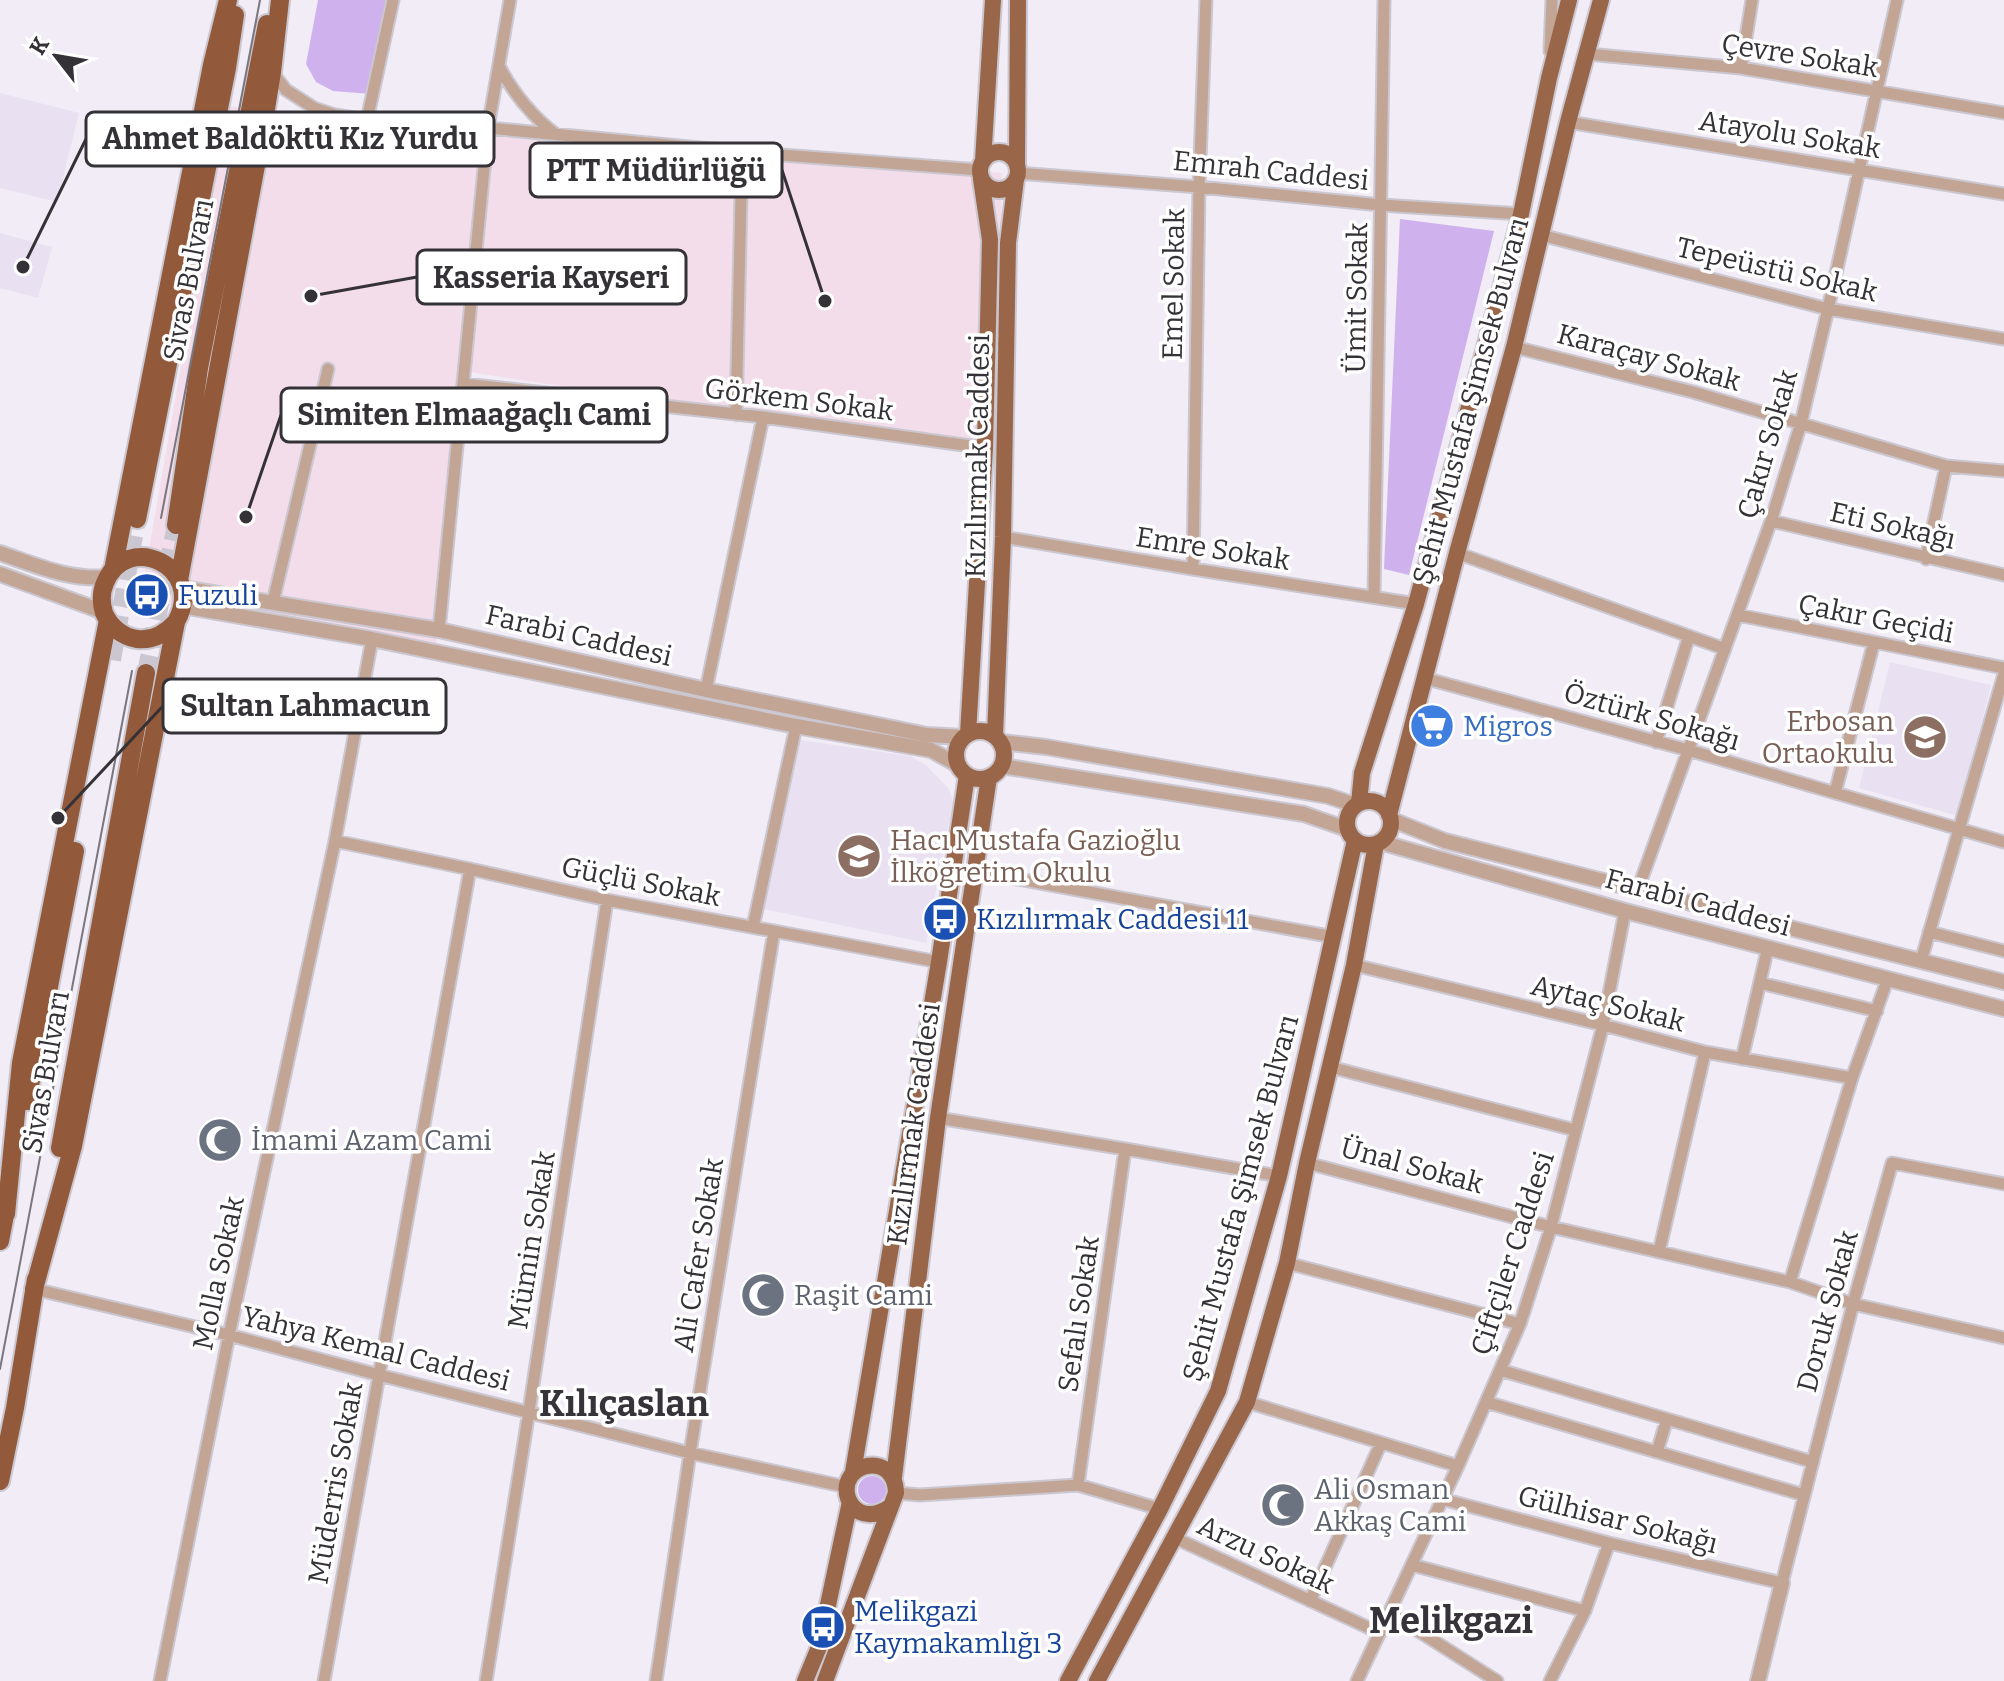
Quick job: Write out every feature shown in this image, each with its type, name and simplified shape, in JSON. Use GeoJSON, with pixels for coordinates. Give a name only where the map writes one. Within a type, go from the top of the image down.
{"type":"FeatureCollection","features":[{"type":"Feature","properties":{"kind":"highway"},"geometry":{"type":"LineString","coordinates":[[6,1214],[21,1063],[106,616],[102,594],[110,573],[212,65],[228,0]]}},
{"type":"Feature","properties":{"kind":"highway","name":"Sivas Bulvarı"},"geometry":{"type":"LineString","coordinates":[[137,519],[227,68],[237,0]]}},
{"type":"Feature","properties":{"kind":"highway","name":"Sivas Bulvarı"},"geometry":{"type":"LineString","coordinates":[[176,525],[199,368],[272,0]]}},
{"type":"Feature","properties":{"kind":"highway"},"geometry":{"type":"LineString","coordinates":[[34,1289],[73,1146],[180,599],[262,133],[280,0]]}},
{"type":"Feature","properties":{"kind":"highway"},"geometry":{"type":"LineString","coordinates":[[106,616],[120,633],[146,639],[162,634],[180,599],[168,566],[153,558],[136,558],[120,564],[110,573]]}},
{"type":"Feature","properties":{"kind":"highway","name":"Sivas Bulvarı"},"geometry":{"type":"LineString","coordinates":[[0,1241],[112,660]]}},
{"type":"Feature","properties":{"kind":"highway","name":"Sivas Bulvarı"},"geometry":{"type":"LineString","coordinates":[[0,1481],[146,673]]}},
{"type":"Feature","properties":{"kind":"main road","name":"Kızılırmak Caddesi"},"geometry":{"type":"LineString","coordinates":[[966,735],[985,448],[990,240],[981,170],[993,0]]}},
{"type":"Feature","properties":{"kind":"main road","name":"Kızılırmak Caddesi"},"geometry":{"type":"LineString","coordinates":[[998,739],[1008,243],[1017,173],[1018,0]]}},
{"type":"Feature","properties":{"kind":"main road","name":"Şehit Mustafa Şimsek Bulvarı"},"geometry":{"type":"LineString","coordinates":[[1357,804],[1362,773],[1416,604],[1521,214],[1549,78],[1569,0]]}},
{"type":"Feature","properties":{"kind":"main road","name":"Şehit Mustafa Şimsek Bulvarı"},"geometry":{"type":"LineString","coordinates":[[1390,817],[1424,678],[1514,347],[1601,0]]}},
{"type":"Feature","properties":{"kind":"main road"},"geometry":{"type":"LineString","coordinates":[[1002,152],[1012,158],[1017,173],[1008,188],[998,190],[990,188],[981,170],[992,153],[1002,152]]}},
{"type":"Feature","properties":{"kind":"main road"},"geometry":{"type":"LineString","coordinates":[[982,731],[998,739],[1004,750],[995,772],[974,778],[963,770],[956,750],[966,735],[982,731]]}},
{"type":"Feature","properties":{"kind":"main road","name":"Kızılırmak Caddesi"},"geometry":{"type":"LineString","coordinates":[[805,1681],[819,1647],[850,1487],[939,962],[963,770]]}},
{"type":"Feature","properties":{"kind":"main road","name":"Kızılırmak Caddesi"},"geometry":{"type":"LineString","coordinates":[[825,1681],[893,1492],[938,1118],[974,871],[995,772]]}},
{"type":"Feature","properties":{"kind":"main road"},"geometry":{"type":"LineString","coordinates":[[1377,802],[1390,817],[1389,832],[1378,843],[1367,845],[1351,835],[1348,816],[1357,804],[1377,802]]}},
{"type":"Feature","properties":{"kind":"main road","name":"Şehit Mustafa Şimsek Bulvarı"},"geometry":{"type":"LineString","coordinates":[[1068,1681],[1160,1509],[1218,1391],[1279,1176],[1334,937],[1351,835]]}},
{"type":"Feature","properties":{"kind":"main road","name":"Şehit Mustafa Şimsek Bulvarı"},"geometry":{"type":"LineString","coordinates":[[1097,1681],[1247,1402],[1287,1263],[1378,843]]}},
{"type":"Feature","properties":{"kind":"main road"},"geometry":{"type":"LineString","coordinates":[[867,1465],[875,1465],[889,1471],[893,1492],[876,1514],[868,1514],[854,1508],[850,1487],[867,1465]]}},
{"type":"Feature","properties":{"kind":"street"},"geometry":{"type":"LineString","coordinates":[[367,120],[393,0]]}},
{"type":"Feature","properties":{"kind":"street"},"geometry":{"type":"LineString","coordinates":[[439,630],[488,128],[510,0]]}},
{"type":"Feature","properties":{"kind":"street","name":"Emel Sokak"},"geometry":{"type":"LineString","coordinates":[[1193,569],[1199,187],[1206,0]]}},
{"type":"Feature","properties":{"kind":"street","name":"Ümit Sokak"},"geometry":{"type":"LineString","coordinates":[[1374,597],[1384,0]]}},
{"type":"Feature","properties":{"kind":"street"},"geometry":{"type":"LineString","coordinates":[[1549,78],[1552,0]]}},
{"type":"Feature","properties":{"kind":"street"},"geometry":{"type":"LineString","coordinates":[[1741,68],[1752,0]]}},
{"type":"Feature","properties":{"kind":"street","name":"Çakır Sokak"},"geometry":{"type":"LineString","coordinates":[[1638,889],[1771,521],[1801,423],[1897,0]]}},
{"type":"Feature","properties":{"kind":"street","name":"Çevre Sokak"},"geometry":{"type":"LineString","coordinates":[[1587,54],[1741,68],[2004,113]]}},
{"type":"Feature","properties":{"kind":"street"},"geometry":{"type":"LineString","coordinates":[[499,66],[522,103],[555,135]]}},
{"type":"Feature","properties":{"kind":"street"},"geometry":{"type":"LineString","coordinates":[[272,72],[286,90],[304,103],[335,115],[367,120],[981,170]]}},
{"type":"Feature","properties":{"kind":"street"},"geometry":{"type":"LineString","coordinates":[[262,133],[292,122],[335,115]]}},
{"type":"Feature","properties":{"kind":"street","name":"Atayolu Sokak"},"geometry":{"type":"LineString","coordinates":[[1568,122],[2004,194]]}},
{"type":"Feature","properties":{"kind":"street"},"geometry":{"type":"LineString","coordinates":[[736,415],[742,152]]}},
{"type":"Feature","properties":{"kind":"street","name":"Emrah Caddesi"},"geometry":{"type":"LineString","coordinates":[[1017,173],[1521,214]]}},
{"type":"Feature","properties":{"kind":"street","name":"Tepeüstü Sokak"},"geometry":{"type":"LineString","coordinates":[[1541,235],[1828,309],[2004,339]]}},
{"type":"Feature","properties":{"kind":"street","name":"Karaçay Sokak"},"geometry":{"type":"LineString","coordinates":[[1514,347],[1693,392],[1946,466],[2004,471]]}},
{"type":"Feature","properties":{"kind":"street"},"geometry":{"type":"LineString","coordinates":[[273,602],[328,369]]}},
{"type":"Feature","properties":{"kind":"street","name":"Görkem Sokak"},"geometry":{"type":"LineString","coordinates":[[464,384],[763,417],[985,448]]}},
{"type":"Feature","properties":{"kind":"street"},"geometry":{"type":"LineString","coordinates":[[706,690],[763,417]]}},
{"type":"Feature","properties":{"kind":"street"},"geometry":{"type":"LineString","coordinates":[[1926,559],[1946,466]]}},
{"type":"Feature","properties":{"kind":"street","name":"Eti Sokağı"},"geometry":{"type":"LineString","coordinates":[[1771,521],[2004,575]]}},
{"type":"Feature","properties":{"kind":"street","name":"Emre Sokak"},"geometry":{"type":"LineString","coordinates":[[1003,537],[1416,604]]}},
{"type":"Feature","properties":{"kind":"street"},"geometry":{"type":"LineString","coordinates":[[0,553],[62,574],[86,578],[110,573]]}},
{"type":"Feature","properties":{"kind":"street"},"geometry":{"type":"LineString","coordinates":[[1457,553],[1725,649]]}},
{"type":"Feature","properties":{"kind":"street"},"geometry":{"type":"LineString","coordinates":[[0,574],[106,616]]}},
{"type":"Feature","properties":{"kind":"street","name":"Farabi Caddesi"},"geometry":{"type":"LineString","coordinates":[[180,599],[273,602],[439,630],[706,690],[927,735],[966,735]]}},
{"type":"Feature","properties":{"kind":"street","name":"Farabi Caddesi"},"geometry":{"type":"LineString","coordinates":[[180,599],[796,726],[931,750],[963,770]]}},
{"type":"Feature","properties":{"kind":"street","name":"Çakır Geçidi"},"geometry":{"type":"LineString","coordinates":[[1738,615],[2004,668]]}},
{"type":"Feature","properties":{"kind":"street"},"geometry":{"type":"LineString","coordinates":[[1656,742],[1689,636]]}},
{"type":"Feature","properties":{"kind":"street","name":"Molla Sokak"},"geometry":{"type":"LineString","coordinates":[[160,1681],[229,1335],[335,841],[372,639]]}},
{"type":"Feature","properties":{"kind":"street"},"geometry":{"type":"LineString","coordinates":[[1835,793],[1874,642]]}},
{"type":"Feature","properties":{"kind":"street"},"geometry":{"type":"LineString","coordinates":[[1921,961],[2004,674]]}},
{"type":"Feature","properties":{"kind":"street","name":"Öztürk Sokağı"},"geometry":{"type":"LineString","coordinates":[[1424,678],[1688,750],[2004,842]]}},
{"type":"Feature","properties":{"kind":"street"},"geometry":{"type":"LineString","coordinates":[[753,927],[796,726]]}},
{"type":"Feature","properties":{"kind":"street"},"geometry":{"type":"LineString","coordinates":[[998,739],[1328,796],[1357,804]]}},
{"type":"Feature","properties":{"kind":"street"},"geometry":{"type":"LineString","coordinates":[[995,772],[1304,814],[1351,835]]}},
{"type":"Feature","properties":{"kind":"street","name":"Farabi Caddesi"},"geometry":{"type":"LineString","coordinates":[[1390,817],[1445,841],[2004,982]]}},
{"type":"Feature","properties":{"kind":"street","name":"Güçlü Sokak"},"geometry":{"type":"LineString","coordinates":[[335,841],[607,900],[939,962]]}},
{"type":"Feature","properties":{"kind":"street","name":"Farabi Caddesi"},"geometry":{"type":"LineString","coordinates":[[1378,843],[1625,911],[2004,1009]]}},
{"type":"Feature","properties":{"kind":"street","name":"Müderris Sokak"},"geometry":{"type":"LineString","coordinates":[[324,1681],[470,869]]}},
{"type":"Feature","properties":{"kind":"street"},"geometry":{"type":"LineString","coordinates":[[974,871],[1334,937]]}},
{"type":"Feature","properties":{"kind":"street","name":"Mümin Sokak"},"geometry":{"type":"LineString","coordinates":[[486,1681],[607,900]]}},
{"type":"Feature","properties":{"kind":"street","name":"Çiftçiler Caddesi"},"geometry":{"type":"LineString","coordinates":[[1357,1681],[1458,1466],[1520,1324],[1551,1227],[1603,1025],[1625,911]]}},
{"type":"Feature","properties":{"kind":"street","name":"Ali Cafer Sokak"},"geometry":{"type":"LineString","coordinates":[[656,1681],[774,931]]}},
{"type":"Feature","properties":{"kind":"street"},"geometry":{"type":"LineString","coordinates":[[1929,932],[2004,951]]}},
{"type":"Feature","properties":{"kind":"street"},"geometry":{"type":"LineString","coordinates":[[1742,1059],[1768,947]]}},
{"type":"Feature","properties":{"kind":"street","name":"Aytaç Sokak"},"geometry":{"type":"LineString","coordinates":[[1354,965],[1705,1052],[1852,1078]]}},
{"type":"Feature","properties":{"kind":"street"},"geometry":{"type":"LineString","coordinates":[[1790,1282],[1852,1078],[1888,978]]}},
{"type":"Feature","properties":{"kind":"street"},"geometry":{"type":"LineString","coordinates":[[1760,983],[1877,1011]]}},
{"type":"Feature","properties":{"kind":"street"},"geometry":{"type":"LineString","coordinates":[[1659,1252],[1705,1052]]}},
{"type":"Feature","properties":{"kind":"street"},"geometry":{"type":"LineString","coordinates":[[1330,1067],[1575,1130]]}},
{"type":"Feature","properties":{"kind":"street"},"geometry":{"type":"LineString","coordinates":[[938,1118],[1279,1176]]}},
{"type":"Feature","properties":{"kind":"street","name":"Sefalı Sokak"},"geometry":{"type":"LineString","coordinates":[[1078,1485],[1125,1149]]}},
{"type":"Feature","properties":{"kind":"street","name":"Ünal Sokak"},"geometry":{"type":"LineString","coordinates":[[1307,1163],[1551,1227],[1790,1282],[1853,1304],[2004,1338]]}},
{"type":"Feature","properties":{"kind":"street","name":"Doruk Sokak"},"geometry":{"type":"LineString","coordinates":[[1782,1583],[1892,1163],[2004,1184]]}},
{"type":"Feature","properties":{"kind":"street"},"geometry":{"type":"LineString","coordinates":[[1287,1263],[1520,1324]]}},
{"type":"Feature","properties":{"kind":"street","name":"Yahya Kemal Caddesi"},"geometry":{"type":"LineString","coordinates":[[34,1289],[229,1335],[690,1453],[850,1487]]}},
{"type":"Feature","properties":{"kind":"street"},"geometry":{"type":"LineString","coordinates":[[1500,1370],[1813,1462]]}},
{"type":"Feature","properties":{"kind":"street"},"geometry":{"type":"LineString","coordinates":[[1247,1402],[1458,1466]]}},
{"type":"Feature","properties":{"kind":"street"},"geometry":{"type":"LineString","coordinates":[[1486,1402],[1804,1495]]}},
{"type":"Feature","properties":{"kind":"street"},"geometry":{"type":"LineString","coordinates":[[1657,1452],[1667,1419]]}},
{"type":"Feature","properties":{"kind":"street"},"geometry":{"type":"LineString","coordinates":[[1310,1601],[1381,1443]]}},
{"type":"Feature","properties":{"kind":"street"},"geometry":{"type":"LineString","coordinates":[[893,1492],[920,1495],[1078,1485],[1160,1509]]}},
{"type":"Feature","properties":{"kind":"street","name":"Gülhisar Sokağı"},"geometry":{"type":"LineString","coordinates":[[1442,1499],[1609,1543],[1782,1583]]}},
{"type":"Feature","properties":{"kind":"street","name":"Arzu Sokak"},"geometry":{"type":"LineString","coordinates":[[1175,1538],[1380,1633]]}},
{"type":"Feature","properties":{"kind":"street"},"geometry":{"type":"LineString","coordinates":[[1550,1681],[1585,1611],[1609,1543]]}},
{"type":"Feature","properties":{"kind":"street"},"geometry":{"type":"LineString","coordinates":[[1412,1565],[1585,1611]]}},
{"type":"Feature","properties":{"kind":"street"},"geometry":{"type":"LineString","coordinates":[[1758,1681],[1782,1583]]}},
{"type":"Feature","properties":{"kind":"street"},"geometry":{"type":"LineString","coordinates":[[1390,1613],[1497,1681]]}},
{"type":"Feature","properties":{"kind":"shaded area"},"geometry":{"type":"Polygon","coordinates":[[[318,0],[391,0],[371,94],[333,91],[316,82],[306,64],[318,0]]]}},
{"type":"Feature","properties":{"kind":"shaded area"},"geometry":{"type":"Polygon","coordinates":[[[0,93],[79,113],[57,202],[0,188],[0,93]]]}},
{"type":"Feature","properties":{"kind":"shaded area"},"geometry":{"type":"Polygon","coordinates":[[[227,106],[497,133],[1002,173],[997,453],[469,372],[435,654],[140,600],[227,106]]]}},
{"type":"Feature","properties":{"kind":"shaded area"},"geometry":{"type":"Polygon","coordinates":[[[1400,219],[1494,231],[1409,575],[1384,569],[1400,219]]]}},
{"type":"Feature","properties":{"kind":"shaded area"},"geometry":{"type":"Polygon","coordinates":[[[0,233],[52,247],[38,298],[0,288],[0,233]]]}},
{"type":"Feature","properties":{"kind":"shaded area","name":"Erbosan Ortaokulu"},"geometry":{"type":"Polygon","coordinates":[[[1890,662],[1991,685],[1958,816],[1859,788],[1890,662]]]}},
{"type":"Feature","properties":{"kind":"shaded area","name":"Hacı Mustafa Gazioğlu İlköğretim Okulu"},"geometry":{"type":"Polygon","coordinates":[[[800,740],[910,756],[926,765],[949,789],[953,802],[926,943],[764,909],[800,740]]]}},
{"type":"Feature","properties":{"kind":"shaded area"},"geometry":{"type":"Polygon","coordinates":[[[872,1476],[882,1480],[886,1490],[882,1500],[872,1504],[862,1500],[858,1490],[862,1480],[872,1476]]]}},
{"type":"Feature","properties":{"kind":"tunnel"},"geometry":{"type":"LineString","coordinates":[[112,660],[137,519]]}},
{"type":"Feature","properties":{"kind":"tunnel"},"geometry":{"type":"LineString","coordinates":[[146,673],[176,525]]}},
{"type":"Feature","properties":{"kind":"tram line"},"geometry":{"type":"LineString","coordinates":[[161,518],[260,0]]}},
{"type":"Feature","properties":{"kind":"tram line"},"geometry":{"type":"LineString","coordinates":[[0,1369],[132,671]]}},
{"type":"Feature","properties":{"kind":"place","name":"Ahmet Baldöktü Kız Yurdu"},"geometry":{"type":"Point","coordinates":[23,267]}},
{"type":"Feature","properties":{"kind":"place","name":"Kasseria Kayseri"},"geometry":{"type":"Point","coordinates":[311,296]}},
{"type":"Feature","properties":{"kind":"place","name":"PTT Müdürlüğü"},"geometry":{"type":"Point","coordinates":[825,301]}},
{"type":"Feature","properties":{"kind":"place","name":"Simiten Elmaağaçlı Cami"},"geometry":{"type":"Point","coordinates":[246,517]}},
{"type":"Feature","properties":{"kind":"place","name":"Fuzuli"},"geometry":{"type":"Point","coordinates":[147,595]}},
{"type":"Feature","properties":{"kind":"place","name":"Migros"},"geometry":{"type":"Point","coordinates":[1432,726]}},
{"type":"Feature","properties":{"kind":"place","name":"Erbosan Ortaokulu"},"geometry":{"type":"Point","coordinates":[1925,737]}},
{"type":"Feature","properties":{"kind":"place","name":"Sultan Lahmacun"},"geometry":{"type":"Point","coordinates":[58,818]}},
{"type":"Feature","properties":{"kind":"place","name":"Hacı Mustafa Gazioğlu İlköğretim Okulu"},"geometry":{"type":"Point","coordinates":[859,856]}},
{"type":"Feature","properties":{"kind":"place","name":"Kızılırmak Caddesi 11"},"geometry":{"type":"Point","coordinates":[945,919]}},
{"type":"Feature","properties":{"kind":"place","name":"İmami Azam Cami"},"geometry":{"type":"Point","coordinates":[220,1140]}},
{"type":"Feature","properties":{"kind":"place","name":"Raşit Cami"},"geometry":{"type":"Point","coordinates":[763,1295]}},
{"type":"Feature","properties":{"kind":"place","name":"Ali Osman Akkaş Cami"},"geometry":{"type":"Point","coordinates":[1283,1505]}},
{"type":"Feature","properties":{"kind":"place","name":"Melikgazi Kaymakamlığı 3"},"geometry":{"type":"Point","coordinates":[823,1627]}},
{"type":"Feature","properties":{"kind":"district","name":"Kılıçaslan"},"geometry":{"type":"Point","coordinates":[624,1403]}},
{"type":"Feature","properties":{"kind":"district","name":"Melikgazi"},"geometry":{"type":"Point","coordinates":[1451,1620]}}]}
